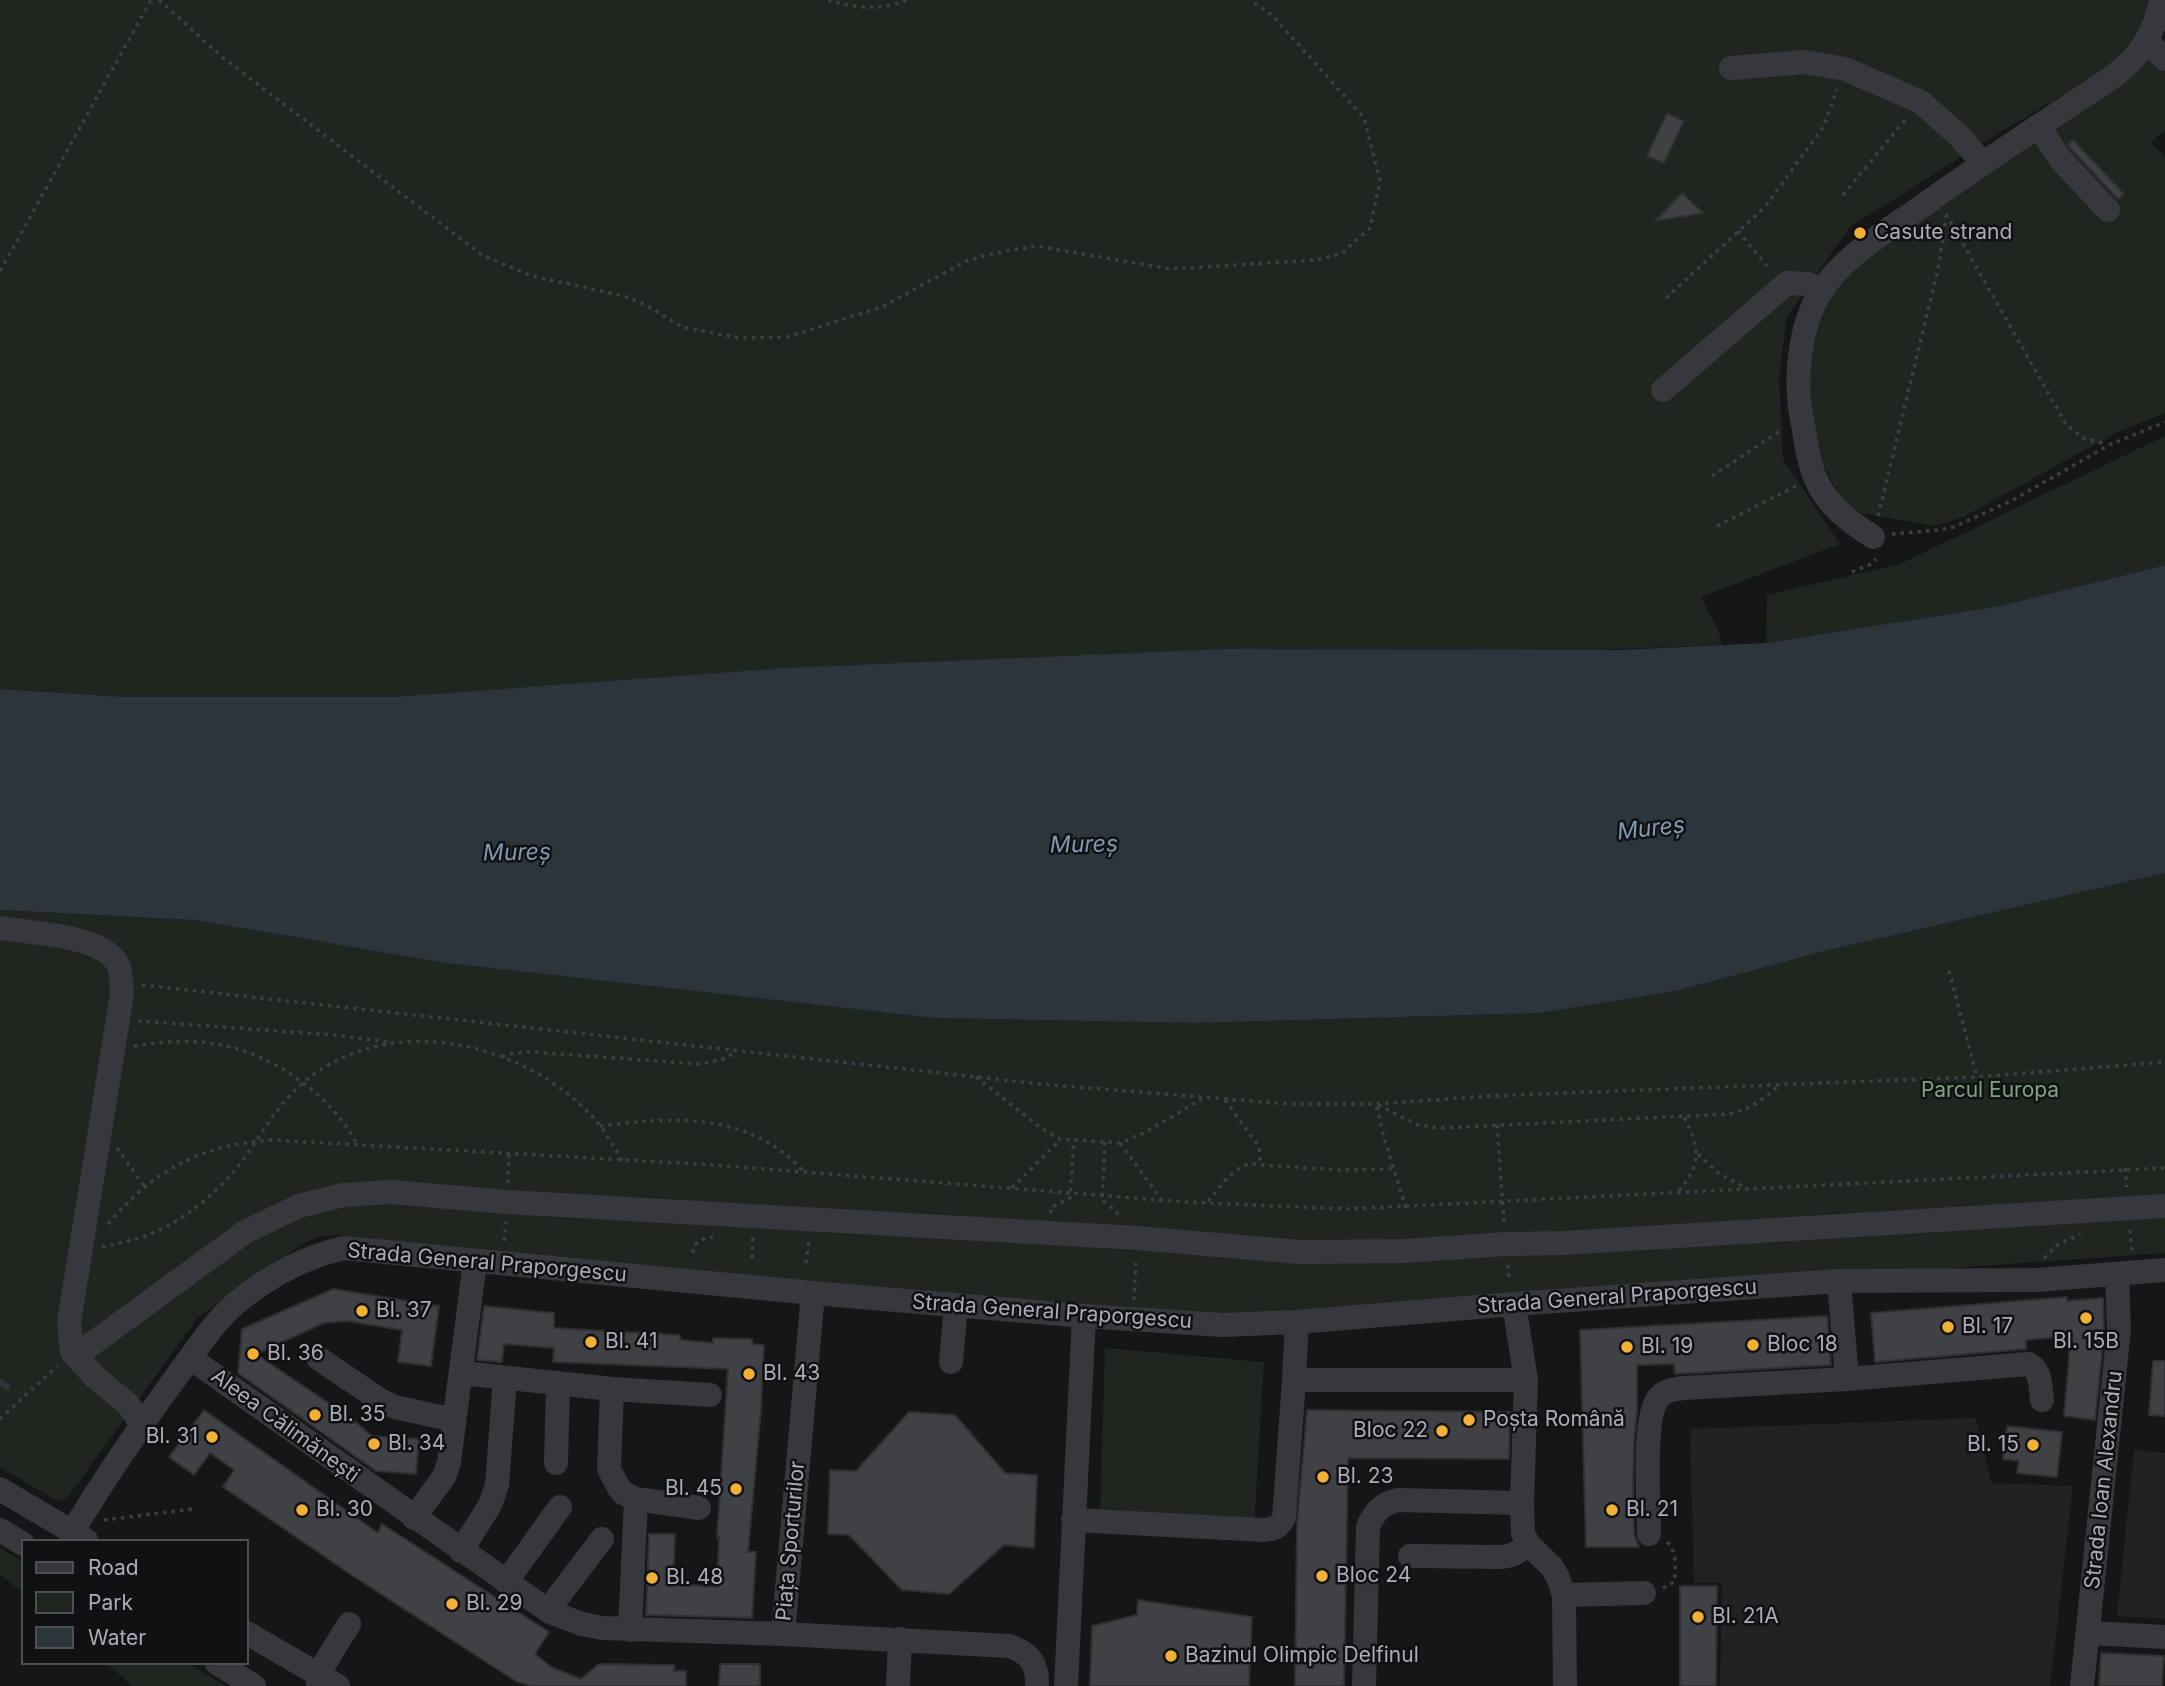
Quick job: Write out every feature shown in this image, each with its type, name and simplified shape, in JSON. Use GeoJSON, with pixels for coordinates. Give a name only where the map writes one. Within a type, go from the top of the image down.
{"type":"FeatureCollection","features":[{"type":"Feature","properties":{"kind":"street"},"geometry":{"type":"LineString","coordinates":[[1873,537],[1836,509],[1814,477],[1801,417],[1801,352],[1810,313],[1822,291],[1838,271],[1862,249],[1983,163],[2156,50],[2161,0]]}},
{"type":"Feature","properties":{"kind":"street"},"geometry":{"type":"LineString","coordinates":[[1731,68],[1805,62],[1845,69],[1921,102],[1959,136],[1983,163]]}},
{"type":"Feature","properties":{"kind":"street"},"geometry":{"type":"LineString","coordinates":[[2038,126],[2062,160],[2108,211]]}},
{"type":"Feature","properties":{"kind":"street"},"geometry":{"type":"LineString","coordinates":[[1663,390],[1787,283],[1808,284],[1822,291]]}},
{"type":"Feature","properties":{"kind":"street"},"geometry":{"type":"LineString","coordinates":[[0,928],[86,942],[107,951],[120,967],[122,994],[69,1322],[72,1352],[109,1390],[128,1404],[142,1425]]}},
{"type":"Feature","properties":{"kind":"street"},"geometry":{"type":"LineString","coordinates":[[72,1352],[85,1349],[245,1232],[299,1206],[343,1195],[391,1192],[617,1209],[1137,1238],[1300,1252],[1404,1251],[2165,1206]]}},
{"type":"Feature","properties":{"kind":"street","name":"Strada General Praporgescu"},"geometry":{"type":"LineString","coordinates":[[85,1531],[142,1425],[212,1328],[235,1304],[294,1265],[318,1254],[344,1248],[813,1293],[1223,1325],[1297,1322],[1839,1281],[2037,1280],[2165,1270]]}},
{"type":"Feature","properties":{"kind":"street"},"geometry":{"type":"LineString","coordinates":[[414,1518],[445,1475],[462,1373],[474,1262]]}},
{"type":"Feature","properties":{"kind":"street","name":"Strada Ioan Alexandru"},"geometry":{"type":"LineString","coordinates":[[2082,1686],[2126,1273]]}},
{"type":"Feature","properties":{"kind":"street"},"geometry":{"type":"LineString","coordinates":[[1839,1281],[1847,1379]]}},
{"type":"Feature","properties":{"kind":"street","name":"Piața Sporturilor"},"geometry":{"type":"LineString","coordinates":[[813,1293],[783,1634],[1009,1646],[1023,1650],[1033,1661],[1038,1674],[1037,1686]]}},
{"type":"Feature","properties":{"kind":"street"},"geometry":{"type":"LineString","coordinates":[[1514,1304],[1525,1380],[1523,1533],[1529,1545],[1552,1567],[1563,1595],[1565,1686]]}},
{"type":"Feature","properties":{"kind":"street"},"geometry":{"type":"LineString","coordinates":[[951,1362],[956,1305]]}},
{"type":"Feature","properties":{"kind":"street"},"geometry":{"type":"LineString","coordinates":[[1066,1686],[1084,1316]]}},
{"type":"Feature","properties":{"kind":"street"},"geometry":{"type":"LineString","coordinates":[[1073,1520],[1263,1530],[1274,1529],[1280,1525],[1284,1518],[1297,1322]]}},
{"type":"Feature","properties":{"kind":"street"},"geometry":{"type":"LineString","coordinates":[[318,1358],[380,1400],[395,1407],[454,1420]]}},
{"type":"Feature","properties":{"kind":"street","name":"Aleea Călimănești"},"geometry":{"type":"LineString","coordinates":[[190,1359],[548,1611],[582,1624],[630,1630],[783,1634]]}},
{"type":"Feature","properties":{"kind":"street"},"geometry":{"type":"LineString","coordinates":[[1649,1534],[1651,1411],[1658,1398],[1668,1391],[2028,1364],[2035,1367],[2038,1373],[2042,1400]]}},
{"type":"Feature","properties":{"kind":"street"},"geometry":{"type":"LineString","coordinates":[[462,1373],[558,1385],[710,1395]]}},
{"type":"Feature","properties":{"kind":"street"},"geometry":{"type":"LineString","coordinates":[[461,1550],[490,1505],[497,1485],[505,1378]]}},
{"type":"Feature","properties":{"kind":"street"},"geometry":{"type":"LineString","coordinates":[[1294,1380],[1525,1380]]}},
{"type":"Feature","properties":{"kind":"street"},"geometry":{"type":"LineString","coordinates":[[556,1463],[558,1385]]}},
{"type":"Feature","properties":{"kind":"street"},"geometry":{"type":"LineString","coordinates":[[612,1389],[609,1469],[612,1479],[623,1493],[636,1499],[699,1508]]}},
{"type":"Feature","properties":{"kind":"street"},"geometry":{"type":"LineString","coordinates":[[0,1489],[85,1531]]}},
{"type":"Feature","properties":{"kind":"street"},"geometry":{"type":"LineString","coordinates":[[630,1630],[636,1499]]}},
{"type":"Feature","properties":{"kind":"street"},"geometry":{"type":"LineString","coordinates":[[1364,1686],[1368,1527],[1374,1513],[1384,1503],[1398,1500],[1522,1503]]}},
{"type":"Feature","properties":{"kind":"street"},"geometry":{"type":"LineString","coordinates":[[506,1582],[560,1507]]}},
{"type":"Feature","properties":{"kind":"street"},"geometry":{"type":"LineString","coordinates":[[0,1530],[21,1543]]}},
{"type":"Feature","properties":{"kind":"street"},"geometry":{"type":"LineString","coordinates":[[548,1611],[602,1539]]}},
{"type":"Feature","properties":{"kind":"street"},"geometry":{"type":"LineString","coordinates":[[1410,1556],[1502,1557],[1512,1555],[1529,1545]]}},
{"type":"Feature","properties":{"kind":"street"},"geometry":{"type":"LineString","coordinates":[[1563,1595],[1644,1593]]}},
{"type":"Feature","properties":{"kind":"street"},"geometry":{"type":"LineString","coordinates":[[248,1634],[325,1682],[349,1624]]}},
{"type":"Feature","properties":{"kind":"street"},"geometry":{"type":"LineString","coordinates":[[2089,1633],[2165,1637]]}},
{"type":"Feature","properties":{"kind":"street"},"geometry":{"type":"LineString","coordinates":[[898,1686],[900,1639]]}},
{"type":"Feature","properties":{"kind":"street"},"geometry":{"type":"LineString","coordinates":[[220,1665],[254,1686]]}},
{"type":"Feature","properties":{"kind":"path"},"geometry":{"type":"LineString","coordinates":[[0,271],[151,0]]}},
{"type":"Feature","properties":{"kind":"path"},"geometry":{"type":"LineString","coordinates":[[159,0],[222,57],[482,256],[532,276],[624,296],[646,305],[682,327],[739,338],[787,337],[882,307],[966,261],[1036,246],[1170,269],[1315,260],[1342,253],[1370,228],[1380,181],[1364,118],[1272,15],[1250,0]]}},
{"type":"Feature","properties":{"kind":"path"},"geometry":{"type":"LineString","coordinates":[[828,0],[861,8],[894,5],[907,0]]}},
{"type":"Feature","properties":{"kind":"path"},"geometry":{"type":"LineString","coordinates":[[1665,298],[1765,207],[1824,126],[1845,69]]}},
{"type":"Feature","properties":{"kind":"path"},"geometry":{"type":"LineString","coordinates":[[1843,195],[1921,102]]}},
{"type":"Feature","properties":{"kind":"path"},"geometry":{"type":"LineString","coordinates":[[1852,572],[1871,564],[1878,557],[1880,550],[1873,537],[1938,269],[1946,214],[2067,426],[2085,439],[2109,445]]}},
{"type":"Feature","properties":{"kind":"path"},"geometry":{"type":"LineString","coordinates":[[1738,231],[1784,286]]}},
{"type":"Feature","properties":{"kind":"path"},"geometry":{"type":"LineString","coordinates":[[1712,476],[1801,417]]}},
{"type":"Feature","properties":{"kind":"path"},"geometry":{"type":"LineString","coordinates":[[1873,537],[1954,527],[2015,499],[2109,445],[2165,422]]}},
{"type":"Feature","properties":{"kind":"path"},"geometry":{"type":"LineString","coordinates":[[1717,526],[1814,477]]}},
{"type":"Feature","properties":{"kind":"path"},"geometry":{"type":"LineString","coordinates":[[1949,971],[1977,1077]]}},
{"type":"Feature","properties":{"kind":"path"},"geometry":{"type":"LineString","coordinates":[[122,994],[126,988],[132,986],[175,988],[975,1077],[1289,1104],[1376,1104],[1503,1096],[1977,1077],[2165,1062]]}},
{"type":"Feature","properties":{"kind":"path"},"geometry":{"type":"LineString","coordinates":[[118,1020],[334,1035],[391,1042],[419,1041],[486,1050],[539,1074],[573,1098],[600,1126],[622,1161]]}},
{"type":"Feature","properties":{"kind":"path"},"geometry":{"type":"LineString","coordinates":[[112,1053],[158,1042],[222,1044],[250,1051],[303,1083],[336,1112],[358,1146]]}},
{"type":"Feature","properties":{"kind":"path"},"geometry":{"type":"LineString","coordinates":[[79,1262],[88,1249],[130,1241],[153,1233],[190,1211],[224,1180],[256,1141],[277,1108],[303,1083],[334,1062],[391,1042]]}},
{"type":"Feature","properties":{"kind":"path"},"geometry":{"type":"LineString","coordinates":[[502,1057],[530,1052],[701,1064],[723,1059],[737,1052]]}},
{"type":"Feature","properties":{"kind":"path"},"geometry":{"type":"LineString","coordinates":[[975,1077],[1041,1128],[1060,1139],[1120,1143],[1144,1133],[1204,1098]]}},
{"type":"Feature","properties":{"kind":"path"},"geometry":{"type":"LineString","coordinates":[[1376,1104],[1418,1125],[1440,1128],[1729,1114],[1747,1110],[1763,1101],[1779,1084]]}},
{"type":"Feature","properties":{"kind":"path"},"geometry":{"type":"LineString","coordinates":[[1224,1099],[1259,1147],[1261,1164]]}},
{"type":"Feature","properties":{"kind":"path"},"geometry":{"type":"LineString","coordinates":[[1376,1104],[1406,1208]]}},
{"type":"Feature","properties":{"kind":"path"},"geometry":{"type":"LineString","coordinates":[[1684,1116],[1693,1134],[1698,1154],[1718,1173],[1746,1188]]}},
{"type":"Feature","properties":{"kind":"path"},"geometry":{"type":"LineString","coordinates":[[600,1126],[677,1120],[713,1123],[748,1132],[771,1143],[804,1173]]}},
{"type":"Feature","properties":{"kind":"path"},"geometry":{"type":"LineString","coordinates":[[1497,1125],[1503,1201]]}},
{"type":"Feature","properties":{"kind":"path"},"geometry":{"type":"LineString","coordinates":[[99,1135],[121,1151],[144,1186]]}},
{"type":"Feature","properties":{"kind":"path"},"geometry":{"type":"LineString","coordinates":[[1012,1188],[1060,1139]]}},
{"type":"Feature","properties":{"kind":"path"},"geometry":{"type":"LineString","coordinates":[[1071,1193],[1074,1140]]}},
{"type":"Feature","properties":{"kind":"path"},"geometry":{"type":"LineString","coordinates":[[104,1229],[144,1186],[158,1175],[181,1162],[212,1151],[256,1141],[715,1165],[1289,1208],[1406,1208],[1679,1191],[2165,1168]]}},
{"type":"Feature","properties":{"kind":"path"},"geometry":{"type":"LineString","coordinates":[[1102,1195],[1105,1142]]}},
{"type":"Feature","properties":{"kind":"path"},"geometry":{"type":"LineString","coordinates":[[1120,1143],[1161,1199]]}},
{"type":"Feature","properties":{"kind":"path"},"geometry":{"type":"LineString","coordinates":[[1679,1191],[1692,1172],[1698,1154]]}},
{"type":"Feature","properties":{"kind":"path"},"geometry":{"type":"LineString","coordinates":[[1207,1202],[1240,1167],[1261,1164],[1311,1169],[1393,1169]]}},
{"type":"Feature","properties":{"kind":"path"},"geometry":{"type":"LineString","coordinates":[[2126,1273],[2130,1223]]}},
{"type":"Feature","properties":{"kind":"path"},"geometry":{"type":"LineString","coordinates":[[2037,1280],[2046,1254],[2082,1233]]}},
{"type":"Feature","properties":{"kind":"path"},"geometry":{"type":"LineString","coordinates":[[752,1258],[753,1235]]}},
{"type":"Feature","properties":{"kind":"path"},"geometry":{"type":"LineString","coordinates":[[806,1263],[809,1238]]}},
{"type":"Feature","properties":{"kind":"path"},"geometry":{"type":"LineString","coordinates":[[1133,1319],[1137,1238]]}},
{"type":"Feature","properties":{"kind":"path"},"geometry":{"type":"LineString","coordinates":[[0,1419],[72,1352]]}},
{"type":"Feature","properties":{"kind":"path"},"geometry":{"type":"LineString","coordinates":[[85,1531],[193,1509]]}},
{"type":"Feature","properties":{"kind":"path"},"geometry":{"type":"LineString","coordinates":[[1644,1593],[1674,1582],[1675,1575],[1673,1548],[1649,1534]]}},
{"type":"Feature","properties":{"kind":"shaded area"},"geometry":{"type":"Polygon","coordinates":[[[1976,1418],[1991,1483],[2073,1486],[2050,1686],[1720,1686],[1722,1583],[1694,1583],[1690,1429],[1976,1418]]]}},
{"type":"Feature","properties":{"kind":"shaded area"},"geometry":{"type":"Polygon","coordinates":[[[2134,1450],[2165,1453],[2165,1619],[2117,1616],[2134,1450]]]}},
{"type":"Feature","properties":{"kind":"green space"},"geometry":{"type":"Polygon","coordinates":[[[0,0],[2165,0],[2116,64],[2002,131],[1850,227],[1787,316],[1779,377],[1783,459],[1840,544],[1701,597],[1718,630],[1722,645],[394,697],[126,697],[0,689],[0,0]]]}},
{"type":"Feature","properties":{"kind":"green space"},"geometry":{"type":"Polygon","coordinates":[[[2165,53],[2165,130],[2151,142],[2165,157],[2165,413],[2116,433],[1963,517],[1934,526],[1860,513],[1844,505],[1820,458],[1807,382],[1806,357],[1826,297],[1847,273],[2146,59],[2165,53]]]}},
{"type":"Feature","properties":{"kind":"green space"},"geometry":{"type":"Polygon","coordinates":[[[2165,436],[2165,565],[2000,606],[1766,643],[1767,595],[1900,564],[2165,436]]]}},
{"type":"Feature","properties":{"kind":"green space","name":"Parcul Europa"},"geometry":{"type":"Polygon","coordinates":[[[2165,873],[2165,1253],[1273,1316],[1204,1317],[447,1248],[339,1235],[320,1236],[302,1244],[198,1317],[68,1497],[62,1500],[54,1499],[0,1467],[0,910],[194,920],[446,963],[934,1018],[1195,1023],[1539,1013],[1676,991],[1829,950],[2165,873]]]}},
{"type":"Feature","properties":{"kind":"green space"},"geometry":{"type":"Polygon","coordinates":[[[1105,1348],[1264,1362],[1254,1526],[1100,1516],[1105,1348]]]}},
{"type":"Feature","properties":{"kind":"green space"},"geometry":{"type":"Polygon","coordinates":[[[0,1548],[21,1561],[21,1591],[0,1574],[0,1548]]]}},
{"type":"Feature","properties":{"kind":"green space"},"geometry":{"type":"Polygon","coordinates":[[[108,1665],[190,1665],[227,1686],[133,1686],[108,1665]]]}},
{"type":"Feature","properties":{"kind":"water","name":"Mureș"},"geometry":{"type":"Polygon","coordinates":[[[2165,565],[2165,873],[1829,950],[1676,991],[1539,1013],[1195,1023],[934,1018],[446,963],[194,920],[0,910],[0,689],[126,697],[394,697],[786,668],[1227,649],[1620,650],[1766,643],[2000,606],[2165,565]]]}},
{"type":"Feature","properties":{"kind":"building"},"geometry":{"type":"Polygon","coordinates":[[[1667,113],[1684,121],[1664,163],[1647,156],[1667,113]]]}},
{"type":"Feature","properties":{"kind":"building"},"geometry":{"type":"Polygon","coordinates":[[[2073,140],[2124,194],[2118,199],[2068,145],[2073,140]]]}},
{"type":"Feature","properties":{"kind":"building"},"geometry":{"type":"Polygon","coordinates":[[[1682,193],[1703,213],[1655,221],[1682,193]]]}},
{"type":"Feature","properties":{"kind":"building"},"geometry":{"type":"Polygon","coordinates":[[[333,1289],[439,1306],[431,1366],[398,1362],[402,1330],[347,1321],[324,1323],[256,1354],[352,1419],[372,1436],[419,1439],[416,1474],[376,1471],[238,1373],[242,1329],[333,1289]]]}},
{"type":"Feature","properties":{"kind":"building"},"geometry":{"type":"Polygon","coordinates":[[[2067,1297],[2067,1301],[2103,1298],[2104,1333],[2095,1420],[2064,1416],[2069,1359],[2068,1336],[2026,1340],[2026,1349],[1875,1362],[1871,1313],[2067,1297]]]}},
{"type":"Feature","properties":{"kind":"building"},"geometry":{"type":"Polygon","coordinates":[[[484,1306],[554,1313],[554,1328],[680,1335],[680,1340],[713,1343],[713,1338],[752,1339],[752,1344],[764,1345],[748,1552],[756,1552],[752,1618],[646,1615],[649,1534],[675,1534],[673,1584],[717,1587],[719,1537],[717,1538],[728,1369],[553,1362],[554,1348],[504,1344],[502,1362],[477,1360],[484,1306]]]}},
{"type":"Feature","properties":{"kind":"building"},"geometry":{"type":"Polygon","coordinates":[[[1827,1316],[1831,1365],[1675,1374],[1674,1364],[1637,1365],[1633,1484],[1634,1534],[1639,1547],[1586,1547],[1580,1330],[1827,1316]]]}},
{"type":"Feature","properties":{"kind":"building"},"geometry":{"type":"Polygon","coordinates":[[[2153,1361],[2165,1361],[2165,1416],[2149,1415],[2153,1361]]]}},
{"type":"Feature","properties":{"kind":"building"},"geometry":{"type":"Polygon","coordinates":[[[204,1410],[378,1533],[382,1524],[549,1632],[535,1654],[551,1667],[581,1679],[599,1664],[674,1665],[674,1671],[686,1671],[686,1686],[532,1686],[517,1682],[350,1574],[223,1487],[234,1470],[210,1453],[194,1475],[169,1457],[204,1410]]]}},
{"type":"Feature","properties":{"kind":"building"},"geometry":{"type":"Polygon","coordinates":[[[1307,1410],[1510,1412],[1509,1459],[1348,1458],[1344,1686],[1295,1686],[1297,1524],[1307,1410]]]}},
{"type":"Feature","properties":{"kind":"building"},"geometry":{"type":"Polygon","coordinates":[[[909,1412],[955,1415],[1005,1473],[1037,1475],[1034,1548],[1004,1545],[949,1594],[902,1590],[849,1535],[828,1534],[830,1470],[856,1471],[909,1412]]]}},
{"type":"Feature","properties":{"kind":"building","name":"Bl. 15"},"geometry":{"type":"Polygon","coordinates":[[[2007,1426],[2062,1432],[2057,1477],[2017,1473],[2019,1461],[2003,1459],[2007,1426]]]}},
{"type":"Feature","properties":{"kind":"building","name":"Bl. 21A"},"geometry":{"type":"Polygon","coordinates":[[[1680,1586],[1717,1586],[1716,1686],[1680,1686],[1680,1586]]]}},
{"type":"Feature","properties":{"kind":"building","name":"Bazinul Olimpic Delfinul"},"geometry":{"type":"Polygon","coordinates":[[[1138,1600],[1252,1617],[1249,1686],[1090,1686],[1092,1626],[1137,1615],[1138,1600]]]}},
{"type":"Feature","properties":{"kind":"building"},"geometry":{"type":"Polygon","coordinates":[[[2101,1653],[2164,1656],[2162,1686],[2099,1686],[2101,1653]]]}},
{"type":"Feature","properties":{"kind":"building"},"geometry":{"type":"Polygon","coordinates":[[[720,1664],[760,1664],[760,1686],[719,1686],[720,1664]]]}},
{"type":"Feature","properties":{"kind":"waterway"},"geometry":{"type":"LineString","coordinates":[[0,1382],[7,1387]]}},
{"type":"Feature","properties":{"kind":"place","name":"Casute strand"},"geometry":{"type":"Point","coordinates":[1860,233]}},
{"type":"Feature","properties":{"kind":"place","name":"Bl. 37"},"geometry":{"type":"Point","coordinates":[362,1311]}},
{"type":"Feature","properties":{"kind":"place","name":"Bl. 15B"},"geometry":{"type":"Point","coordinates":[2086,1318]}},
{"type":"Feature","properties":{"kind":"place","name":"Bl. 17"},"geometry":{"type":"Point","coordinates":[1948,1327]}},
{"type":"Feature","properties":{"kind":"place","name":"Bl. 41"},"geometry":{"type":"Point","coordinates":[591,1342]}},
{"type":"Feature","properties":{"kind":"place","name":"Bloc 18"},"geometry":{"type":"Point","coordinates":[1753,1345]}},
{"type":"Feature","properties":{"kind":"place","name":"Bl. 19"},"geometry":{"type":"Point","coordinates":[1627,1347]}},
{"type":"Feature","properties":{"kind":"place","name":"Bl. 36"},"geometry":{"type":"Point","coordinates":[253,1354]}},
{"type":"Feature","properties":{"kind":"place","name":"Bl. 43"},"geometry":{"type":"Point","coordinates":[749,1374]}},
{"type":"Feature","properties":{"kind":"place","name":"Bl. 35"},"geometry":{"type":"Point","coordinates":[315,1415]}},
{"type":"Feature","properties":{"kind":"place","name":"Poșta Română"},"geometry":{"type":"Point","coordinates":[1469,1420]}},
{"type":"Feature","properties":{"kind":"place","name":"Bloc 22"},"geometry":{"type":"Point","coordinates":[1442,1431]}},
{"type":"Feature","properties":{"kind":"place","name":"Bl. 31"},"geometry":{"type":"Point","coordinates":[212,1437]}},
{"type":"Feature","properties":{"kind":"place","name":"Bl. 34"},"geometry":{"type":"Point","coordinates":[374,1444]}},
{"type":"Feature","properties":{"kind":"place","name":"Bl. 15"},"geometry":{"type":"Point","coordinates":[2033,1445]}},
{"type":"Feature","properties":{"kind":"place","name":"Bl. 23"},"geometry":{"type":"Point","coordinates":[1323,1477]}},
{"type":"Feature","properties":{"kind":"place","name":"Bl. 45"},"geometry":{"type":"Point","coordinates":[736,1489]}},
{"type":"Feature","properties":{"kind":"place","name":"Bl. 30"},"geometry":{"type":"Point","coordinates":[302,1510]}},
{"type":"Feature","properties":{"kind":"place","name":"Bl. 21"},"geometry":{"type":"Point","coordinates":[1612,1510]}},
{"type":"Feature","properties":{"kind":"place","name":"Bloc 24"},"geometry":{"type":"Point","coordinates":[1322,1576]}},
{"type":"Feature","properties":{"kind":"place","name":"Bl. 48"},"geometry":{"type":"Point","coordinates":[652,1578]}},
{"type":"Feature","properties":{"kind":"place","name":"Bl. 29"},"geometry":{"type":"Point","coordinates":[452,1604]}},
{"type":"Feature","properties":{"kind":"place","name":"Bl. 21A"},"geometry":{"type":"Point","coordinates":[1698,1617]}},
{"type":"Feature","properties":{"kind":"place","name":"Bazinul Olimpic Delfinul"},"geometry":{"type":"Point","coordinates":[1171,1656]}}]}
